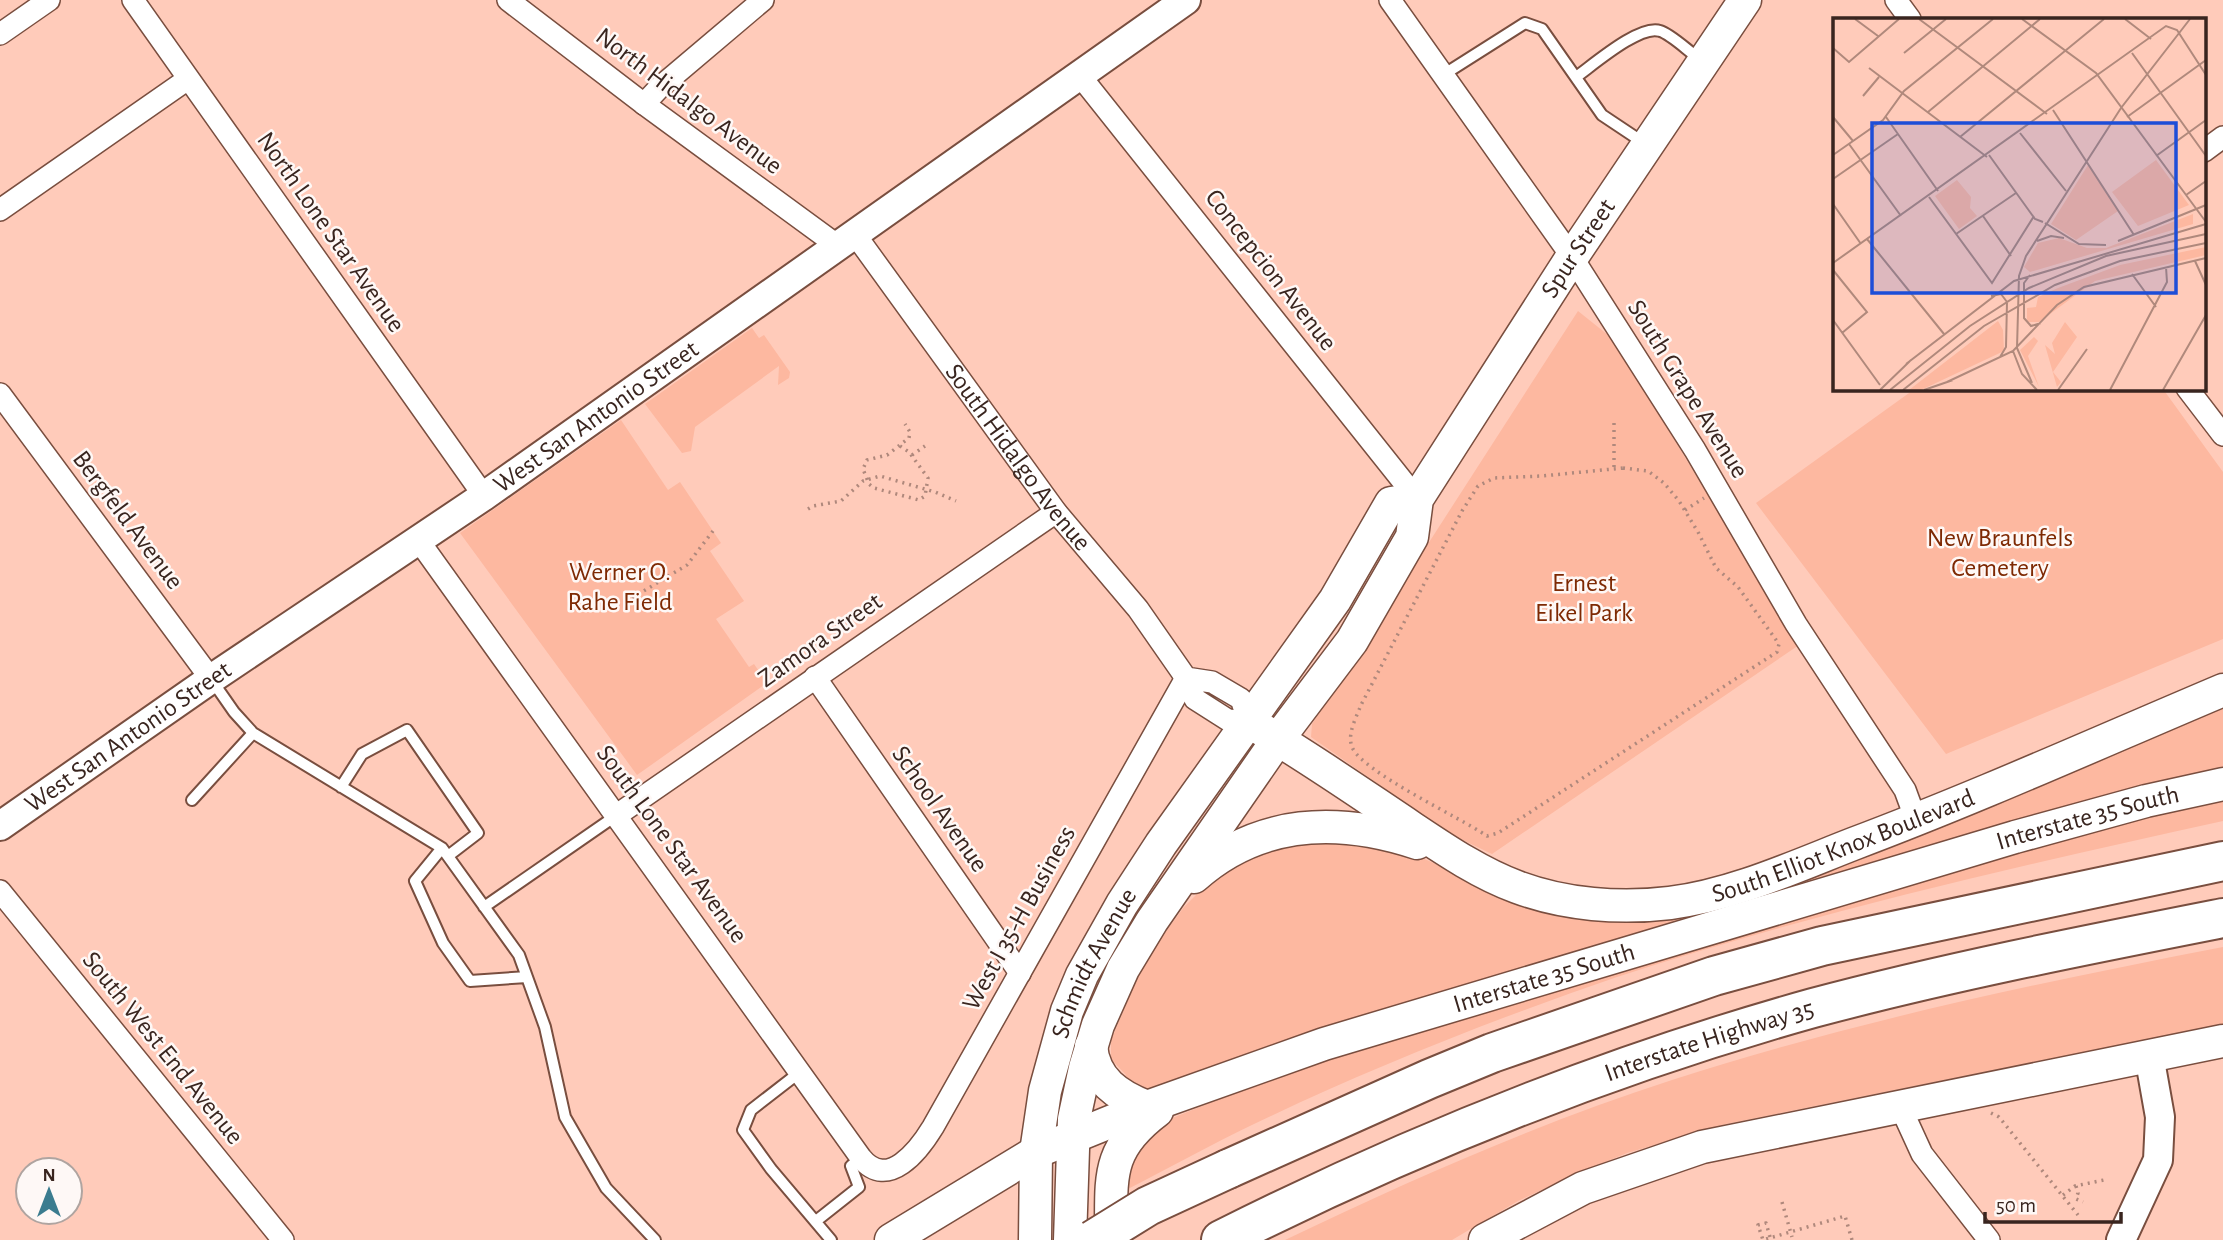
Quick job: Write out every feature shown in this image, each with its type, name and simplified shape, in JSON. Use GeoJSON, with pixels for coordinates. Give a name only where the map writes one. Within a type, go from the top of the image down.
{"type":"FeatureCollection","features":[{"type":"Feature","properties":{"kind":"highway"},"geometry":{"type":"LineString","coordinates":[[1093,1240],[1148,1206],[1429,1079],[1492,1053],[1714,976],[1822,946],[2223,861]]}},
{"type":"Feature","properties":{"kind":"highway","name":"Interstate Highway 35"},"geometry":{"type":"LineString","coordinates":[[1221,1240],[1393,1158],[1521,1105],[1681,1049],[1907,984],[2223,918]]}},
{"type":"Feature","properties":{"kind":"main road","name":"Spur Street"},"geometry":{"type":"LineString","coordinates":[[1278,739],[1352,641],[1366,618],[1412,537],[1417,499],[1572,257],[1745,0]]}},
{"type":"Feature","properties":{"kind":"main road"},"geometry":{"type":"LineString","coordinates":[[1249,722],[1335,600],[1391,503],[1417,499]]}},
{"type":"Feature","properties":{"kind":"main road","name":"South Elliot Knox Boulevard"},"geometry":{"type":"LineString","coordinates":[[1452,854],[1514,886],[1536,894],[1582,903],[1643,905],[1700,898],[1732,889],[1916,820],[2223,690]]}},
{"type":"Feature","properties":{"kind":"main road","name":"South Hidalgo Avenue"},"geometry":{"type":"LineString","coordinates":[[1249,722],[1452,854]]}},
{"type":"Feature","properties":{"kind":"main road","name":"Schmidt Avenue"},"geometry":{"type":"LineString","coordinates":[[1035,1240],[1036,1152],[1045,1091],[1067,1011],[1082,975],[1128,894],[1249,722]]}},
{"type":"Feature","properties":{"kind":"main road","name":"Schmidt Avenue"},"geometry":{"type":"LineString","coordinates":[[1070,1240],[1073,1137],[1091,1046],[1123,969],[1152,921],[1278,739]]}},
{"type":"Feature","properties":{"kind":"main road","name":"Interstate 35 South"},"geometry":{"type":"LineString","coordinates":[[891,1240],[1036,1152],[1161,1102],[1324,1044],[2015,837],[2146,801],[2223,784]]}},
{"type":"Feature","properties":{"kind":"main road"},"geometry":{"type":"LineString","coordinates":[[1152,921],[1210,862],[1245,843],[1308,826],[1386,832],[1452,854]]}},
{"type":"Feature","properties":{"kind":"main road"},"geometry":{"type":"LineString","coordinates":[[1485,1240],[1583,1188],[1670,1157],[1744,1137],[2223,1041]]}},
{"type":"Feature","properties":{"kind":"main road"},"geometry":{"type":"LineString","coordinates":[[1091,1046],[1094,1066],[1106,1083],[1124,1097],[1161,1102]]}},
{"type":"Feature","properties":{"kind":"main road"},"geometry":{"type":"LineString","coordinates":[[1111,1240],[1111,1186],[1115,1160],[1130,1134],[1161,1102]]}},
{"type":"Feature","properties":{"kind":"street"},"geometry":{"type":"LineString","coordinates":[[0,34],[49,0]]}},
{"type":"Feature","properties":{"kind":"street","name":"North Lone Star Avenue"},"geometry":{"type":"LineString","coordinates":[[133,0],[484,496]]}},
{"type":"Feature","properties":{"kind":"street","name":"North Hidalgo Avenue"},"geometry":{"type":"LineString","coordinates":[[508,0],[644,104],[846,239]]}},
{"type":"Feature","properties":{"kind":"street"},"geometry":{"type":"LineString","coordinates":[[644,104],[762,0]]}},
{"type":"Feature","properties":{"kind":"street","name":"West San Antonio Street"},"geometry":{"type":"LineString","coordinates":[[0,826],[211,679],[484,496],[1186,0]]}},
{"type":"Feature","properties":{"kind":"street","name":"South Grape Avenue"},"geometry":{"type":"LineString","coordinates":[[1390,0],[1572,257],[1695,450],[1796,624],[1905,790],[1916,820]]}},
{"type":"Feature","properties":{"kind":"street"},"geometry":{"type":"LineString","coordinates":[[1896,0],[1909,18]]}},
{"type":"Feature","properties":{"kind":"street","name":"Concepcion Avenue"},"geometry":{"type":"LineString","coordinates":[[1081,76],[1417,499]]}},
{"type":"Feature","properties":{"kind":"street"},"geometry":{"type":"LineString","coordinates":[[0,210],[188,79]]}},
{"type":"Feature","properties":{"kind":"street"},"geometry":{"type":"LineString","coordinates":[[2206,150],[2223,137]]}},
{"type":"Feature","properties":{"kind":"street","name":"South Hidalgo Avenue"},"geometry":{"type":"LineString","coordinates":[[846,239],[1056,512],[1138,609],[1186,678],[1195,699],[1228,720],[1249,722]]}},
{"type":"Feature","properties":{"kind":"street"},"geometry":{"type":"LineString","coordinates":[[2189,390],[2223,435]]}},
{"type":"Feature","properties":{"kind":"street","name":"Bergfeld Avenue"},"geometry":{"type":"LineString","coordinates":[[0,394],[211,679]]}},
{"type":"Feature","properties":{"kind":"street","name":"Zamora Street"},"geometry":{"type":"LineString","coordinates":[[617,815],[1056,512]]}},
{"type":"Feature","properties":{"kind":"street","name":"South Lone Star Avenue"},"geometry":{"type":"LineString","coordinates":[[419,541],[861,1158],[871,1167],[884,1171]]}},
{"type":"Feature","properties":{"kind":"street","name":"School Avenue"},"geometry":{"type":"LineString","coordinates":[[815,677],[1020,973]]}},
{"type":"Feature","properties":{"kind":"street","name":"West I 35-H Business"},"geometry":{"type":"LineString","coordinates":[[884,1171],[900,1166],[925,1140],[1186,678]]}},
{"type":"Feature","properties":{"kind":"street","name":"South West End Avenue"},"geometry":{"type":"LineString","coordinates":[[0,891],[283,1240]]}},
{"type":"Feature","properties":{"kind":"street"},"geometry":{"type":"LineString","coordinates":[[2121,1240],[2158,1160],[2160,1117],[2149,1055]]}},
{"type":"Feature","properties":{"kind":"street"},"geometry":{"type":"LineString","coordinates":[[1900,1106],[1922,1154],[1989,1240]]}},
{"type":"Feature","properties":{"kind":"lane"},"geometry":{"type":"LineString","coordinates":[[1443,75],[1525,23],[1542,29],[1602,115],[1647,145]]}},
{"type":"Feature","properties":{"kind":"lane"},"geometry":{"type":"LineString","coordinates":[[1576,77],[1638,34],[1651,30],[1661,31],[1703,62]]}},
{"type":"Feature","properties":{"kind":"lane"},"geometry":{"type":"LineString","coordinates":[[211,679],[234,712],[253,733],[445,852],[519,955],[545,1027],[565,1117],[606,1188],[655,1240]]}},
{"type":"Feature","properties":{"kind":"lane"},"geometry":{"type":"LineString","coordinates":[[341,787],[362,754],[407,730],[478,834],[445,852],[415,881],[443,943],[471,981],[527,977]]}},
{"type":"Feature","properties":{"kind":"lane"},"geometry":{"type":"LineString","coordinates":[[192,800],[253,733]]}},
{"type":"Feature","properties":{"kind":"lane"},"geometry":{"type":"LineString","coordinates":[[484,907],[617,815]]}},
{"type":"Feature","properties":{"kind":"lane"},"geometry":{"type":"LineString","coordinates":[[800,1072],[751,1110],[743,1130],[771,1169],[831,1240]]}},
{"type":"Feature","properties":{"kind":"lane"},"geometry":{"type":"LineString","coordinates":[[816,1222],[859,1187],[851,1166],[861,1158]]}},
{"type":"Feature","properties":{"kind":"path"},"geometry":{"type":"LineString","coordinates":[[900,446],[912,455],[928,478],[924,498],[914,500],[874,488],[863,469],[866,461],[882,458],[910,436],[905,424]]}},
{"type":"Feature","properties":{"kind":"path"},"geometry":{"type":"LineString","coordinates":[[1614,424],[1614,469]]}},
{"type":"Feature","properties":{"kind":"path"},"geometry":{"type":"LineString","coordinates":[[912,455],[925,446]]}},
{"type":"Feature","properties":{"kind":"path"},"geometry":{"type":"LineString","coordinates":[[1614,469],[1648,471],[1664,483],[1698,531],[1716,568],[1738,587],[1779,644],[1777,652],[1498,834],[1487,836],[1418,798],[1358,757],[1351,746],[1351,732],[1361,705],[1462,511],[1478,486],[1494,478],[1614,469]]}},
{"type":"Feature","properties":{"kind":"path"},"geometry":{"type":"LineString","coordinates":[[808,509],[841,501],[867,479],[887,477],[954,498],[956,501]]}},
{"type":"Feature","properties":{"kind":"path"},"geometry":{"type":"LineString","coordinates":[[632,598],[687,565],[713,531]]}},
{"type":"Feature","properties":{"kind":"path"},"geometry":{"type":"LineString","coordinates":[[1981,1109],[1999,1117],[2078,1214]]}},
{"type":"Feature","properties":{"kind":"path"},"geometry":{"type":"LineString","coordinates":[[2063,1195],[2076,1185],[2104,1180],[2103,1177]]}},
{"type":"Feature","properties":{"kind":"path"},"geometry":{"type":"LineString","coordinates":[[2076,1185],[2076,1199],[2083,1202]]}},
{"type":"Feature","properties":{"kind":"path"},"geometry":{"type":"LineString","coordinates":[[1782,1202],[1792,1237]]}},
{"type":"Feature","properties":{"kind":"path"},"geometry":{"type":"LineString","coordinates":[[1770,1237],[1766,1223],[1758,1225],[1763,1240],[1845,1216],[1853,1240]]}},
{"type":"Feature","properties":{"kind":"green space","name":"Ernest Eikel Park"},"geometry":{"type":"Polygon","coordinates":[[[1578,311],[1613,339],[1799,645],[1492,854],[1448,833],[1311,737],[1312,724],[1578,311]]]}},
{"type":"Feature","properties":{"kind":"green space"},"geometry":{"type":"Polygon","coordinates":[[[752,328],[759,338],[764,335],[790,372],[789,378],[778,385],[779,366],[695,427],[691,451],[682,453],[645,404],[752,328]]]}},
{"type":"Feature","properties":{"kind":"green space","name":"New Braunfels Cemetery"},"geometry":{"type":"Polygon","coordinates":[[[1913,390],[2164,390],[2223,472],[2223,639],[1946,754],[1756,503],[1913,390]]]}},
{"type":"Feature","properties":{"kind":"green space","name":"Werner O. Rahe Field"},"geometry":{"type":"Polygon","coordinates":[[[621,420],[668,490],[680,482],[721,543],[710,551],[744,601],[716,619],[749,667],[754,664],[767,683],[637,775],[460,533],[621,420]]]}},
{"type":"Feature","properties":{"kind":"green space"},"geometry":{"type":"Polygon","coordinates":[[[2223,703],[2223,768],[2180,778],[1150,1090],[1121,1082],[1126,1075],[1111,1059],[1111,1040],[1137,979],[1158,942],[1184,907],[1201,890],[1227,871],[1305,837],[1396,846],[1493,890],[1684,916],[1713,911],[1747,900],[2223,703]]]}},
{"type":"Feature","properties":{"kind":"green space"},"geometry":{"type":"Polygon","coordinates":[[[2223,792],[2223,821],[1842,911],[1692,953],[1571,993],[1433,1045],[1343,1083],[1238,1132],[1124,1191],[1124,1174],[1155,1125],[1306,1061],[2223,792]]]}},
{"type":"Feature","properties":{"kind":"green space"},"geometry":{"type":"Polygon","coordinates":[[[2223,947],[2223,1024],[1726,1124],[1627,1153],[1571,1176],[1518,1201],[1452,1240],[1285,1240],[1476,1154],[1573,1115],[1672,1080],[1808,1040],[1945,1005],[2223,947]]]}}]}
